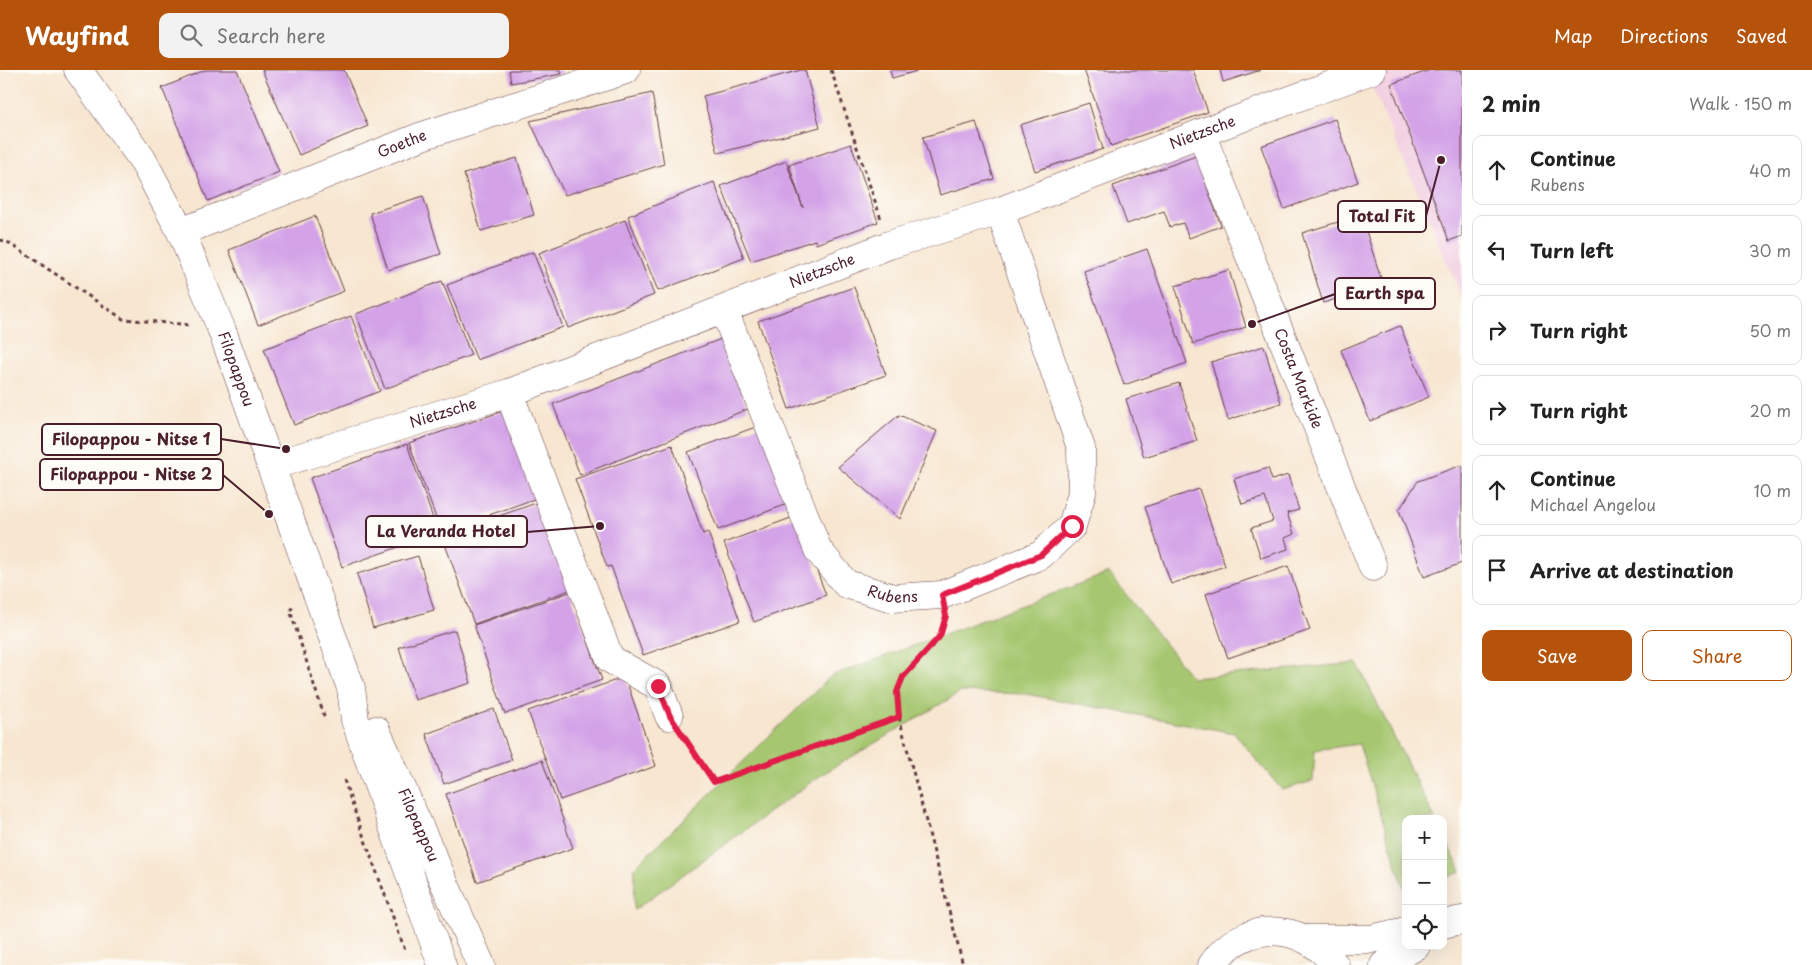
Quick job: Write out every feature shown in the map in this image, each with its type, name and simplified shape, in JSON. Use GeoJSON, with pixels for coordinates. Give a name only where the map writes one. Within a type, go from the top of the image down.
{"type":"FeatureCollection","features":[{"type":"Feature","properties":{"kind":"street","name":"Filopappou"},"geometry":{"type":"LineString","coordinates":[[78,70],[142,158],[181,232],[221,328],[350,688],[355,720],[442,965]]}},
{"type":"Feature","properties":{"kind":"street","name":"Goethe"},"geometry":{"type":"LineString","coordinates":[[181,232],[422,136],[626,70]]}},
{"type":"Feature","properties":{"kind":"street","name":"Nietzsche"},"geometry":{"type":"LineString","coordinates":[[271,466],[508,393],[889,245],[1000,211],[1201,133],[1372,70]]}},
{"type":"Feature","properties":{"kind":"street","name":"Costa Markide"},"geometry":{"type":"LineString","coordinates":[[1201,133],[1373,567]]}},
{"type":"Feature","properties":{"kind":"street","name":"Rubens"},"geometry":{"type":"LineString","coordinates":[[724,310],[818,550],[846,584],[894,598],[942,595],[1041,555],[1072,526],[1082,492],[1082,448],[1000,211]]}},
{"type":"Feature","properties":{"kind":"street"},"geometry":{"type":"LineString","coordinates":[[508,393],[610,659],[658,686],[670,716]]}},
{"type":"Feature","properties":{"kind":"street","name":"Filopappou"},"geometry":{"type":"LineString","coordinates":[[350,688],[371,720],[481,965]]}},
{"type":"Feature","properties":{"kind":"street"},"geometry":{"type":"LineString","coordinates":[[1212,965],[1230,944],[1255,933],[1281,931],[1307,939],[1371,938],[1402,933]]}},
{"type":"Feature","properties":{"kind":"street"},"geometry":{"type":"LineString","coordinates":[[1307,939],[1322,950],[1335,965]]}},
{"type":"Feature","properties":{"kind":"street"},"geometry":{"type":"LineString","coordinates":[[1384,965],[1409,950]]}},
{"type":"Feature","properties":{"kind":"path"},"geometry":{"type":"LineString","coordinates":[[832,70],[889,245]]}},
{"type":"Feature","properties":{"kind":"path"},"geometry":{"type":"LineString","coordinates":[[0,240],[6,241],[123,319],[221,328]]}},
{"type":"Feature","properties":{"kind":"path"},"geometry":{"type":"LineString","coordinates":[[942,595],[946,616],[940,636],[903,677],[897,692],[899,717],[963,965]]}},
{"type":"Feature","properties":{"kind":"path"},"geometry":{"type":"LineString","coordinates":[[670,716],[714,782],[899,717]]}},
{"type":"Feature","properties":{"kind":"shaded area"},"geometry":{"type":"Polygon","coordinates":[[[1372,70],[1462,70],[1462,298],[1366,72],[1372,70]]]}},
{"type":"Feature","properties":{"kind":"green space"},"geometry":{"type":"Polygon","coordinates":[[[1109,573],[1192,678],[1357,663],[1433,815],[1402,815],[1402,882],[1359,744],[1315,750],[1313,781],[1282,790],[1234,733],[1026,694],[961,692],[821,775],[634,910],[635,867],[831,676],[1109,573]]]}},
{"type":"Feature","properties":{"kind":"green space"},"geometry":{"type":"Polygon","coordinates":[[[1447,843],[1461,871],[1447,878],[1447,843]]]}},
{"type":"Feature","properties":{"kind":"building"},"geometry":{"type":"Polygon","coordinates":[[[205,70],[237,70],[279,172],[208,201],[162,88],[205,70]]]}},
{"type":"Feature","properties":{"kind":"building"},"geometry":{"type":"Polygon","coordinates":[[[262,70],[344,70],[368,126],[299,155],[262,70]]]}},
{"type":"Feature","properties":{"kind":"building"},"geometry":{"type":"Polygon","coordinates":[[[509,70],[561,70],[562,74],[511,83],[509,70]]]}},
{"type":"Feature","properties":{"kind":"building"},"geometry":{"type":"Polygon","coordinates":[[[805,70],[820,127],[718,153],[703,96],[805,70]]]}},
{"type":"Feature","properties":{"kind":"building"},"geometry":{"type":"Polygon","coordinates":[[[890,70],[917,70],[917,71],[892,78],[890,70]]]}},
{"type":"Feature","properties":{"kind":"building"},"geometry":{"type":"Polygon","coordinates":[[[1084,70],[1193,70],[1208,112],[1111,146],[1084,70]]]}},
{"type":"Feature","properties":{"kind":"building"},"geometry":{"type":"Polygon","coordinates":[[[1220,70],[1261,70],[1223,82],[1220,70]]]}},
{"type":"Feature","properties":{"kind":"building"},"geometry":{"type":"Polygon","coordinates":[[[1430,70],[1462,70],[1462,236],[1449,241],[1391,84],[1430,70]]]}},
{"type":"Feature","properties":{"kind":"building"},"geometry":{"type":"Polygon","coordinates":[[[652,93],[664,164],[565,195],[530,121],[652,93]]]}},
{"type":"Feature","properties":{"kind":"building"},"geometry":{"type":"Polygon","coordinates":[[[1089,103],[1103,149],[1035,171],[1020,125],[1089,103]]]}},
{"type":"Feature","properties":{"kind":"building"},"geometry":{"type":"Polygon","coordinates":[[[1335,119],[1358,182],[1284,209],[1261,146],[1335,119]]]}},
{"type":"Feature","properties":{"kind":"building"},"geometry":{"type":"Polygon","coordinates":[[[976,122],[994,179],[940,195],[923,137],[976,122]]]}},
{"type":"Feature","properties":{"kind":"building"},"geometry":{"type":"Polygon","coordinates":[[[851,144],[878,222],[816,244],[815,240],[751,261],[721,186],[786,161],[803,208],[789,165],[851,144]]]}},
{"type":"Feature","properties":{"kind":"building"},"geometry":{"type":"Polygon","coordinates":[[[1196,156],[1221,226],[1189,238],[1183,223],[1170,227],[1164,211],[1127,224],[1113,186],[1196,156]]]}},
{"type":"Feature","properties":{"kind":"building"},"geometry":{"type":"Polygon","coordinates":[[[517,158],[534,215],[481,231],[464,174],[517,158]]]}},
{"type":"Feature","properties":{"kind":"building"},"geometry":{"type":"Polygon","coordinates":[[[714,182],[744,258],[658,291],[628,216],[714,182]]]}},
{"type":"Feature","properties":{"kind":"building"},"geometry":{"type":"Polygon","coordinates":[[[423,196],[441,254],[388,270],[370,213],[423,196]]]}},
{"type":"Feature","properties":{"kind":"building"},"geometry":{"type":"Polygon","coordinates":[[[1361,215],[1383,285],[1323,303],[1302,233],[1361,215]]]}},
{"type":"Feature","properties":{"kind":"building"},"geometry":{"type":"Polygon","coordinates":[[[315,216],[344,291],[258,325],[229,250],[315,216]]]}},
{"type":"Feature","properties":{"kind":"building"},"geometry":{"type":"Polygon","coordinates":[[[625,220],[654,295],[568,328],[539,253],[625,220]]]}},
{"type":"Feature","properties":{"kind":"building"},"geometry":{"type":"Polygon","coordinates":[[[1147,249],[1187,363],[1124,385],[1084,271],[1147,249]]]}},
{"type":"Feature","properties":{"kind":"building"},"geometry":{"type":"Polygon","coordinates":[[[533,252],[563,327],[477,360],[447,285],[533,252]]]}},
{"type":"Feature","properties":{"kind":"building"},"geometry":{"type":"Polygon","coordinates":[[[1229,270],[1246,327],[1193,344],[1175,286],[1229,270]]]}},
{"type":"Feature","properties":{"kind":"building"},"geometry":{"type":"Polygon","coordinates":[[[442,281],[471,355],[385,389],[356,314],[442,281]]]}},
{"type":"Feature","properties":{"kind":"building"},"geometry":{"type":"Polygon","coordinates":[[[854,287],[886,375],[789,409],[758,321],[854,287]]]}},
{"type":"Feature","properties":{"kind":"building"},"geometry":{"type":"Polygon","coordinates":[[[351,316],[380,391],[294,425],[264,349],[351,316]]]}},
{"type":"Feature","properties":{"kind":"building"},"geometry":{"type":"Polygon","coordinates":[[[1400,326],[1429,397],[1370,421],[1341,350],[1400,326]]]}},
{"type":"Feature","properties":{"kind":"building"},"geometry":{"type":"Polygon","coordinates":[[[721,339],[748,409],[580,475],[553,404],[721,339]]]}},
{"type":"Feature","properties":{"kind":"building"},"geometry":{"type":"Polygon","coordinates":[[[1264,346],[1281,403],[1228,420],[1211,362],[1264,346]]]}},
{"type":"Feature","properties":{"kind":"building"},"geometry":{"type":"Polygon","coordinates":[[[1179,383],[1197,441],[1144,457],[1126,399],[1179,383]]]}},
{"type":"Feature","properties":{"kind":"building"},"geometry":{"type":"Polygon","coordinates":[[[506,410],[537,498],[441,532],[409,443],[506,410]]]}},
{"type":"Feature","properties":{"kind":"building"},"geometry":{"type":"Polygon","coordinates":[[[899,415],[937,431],[900,519],[838,467],[899,415]]]}},
{"type":"Feature","properties":{"kind":"building"},"geometry":{"type":"Polygon","coordinates":[[[761,425],[790,503],[718,530],[688,452],[761,425]]]}},
{"type":"Feature","properties":{"kind":"building"},"geometry":{"type":"Polygon","coordinates":[[[407,444],[438,533],[342,567],[310,478],[407,444]]]}},
{"type":"Feature","properties":{"kind":"building"},"geometry":{"type":"Polygon","coordinates":[[[672,445],[703,534],[708,532],[740,621],[643,655],[611,566],[607,567],[575,479],[672,445]]]}},
{"type":"Feature","properties":{"kind":"building"},"geometry":{"type":"Polygon","coordinates":[[[1462,465],[1462,563],[1424,577],[1399,510],[1418,481],[1462,465]]]}},
{"type":"Feature","properties":{"kind":"building"},"geometry":{"type":"Polygon","coordinates":[[[1268,468],[1272,480],[1288,475],[1299,510],[1287,513],[1294,534],[1285,538],[1288,549],[1261,558],[1251,528],[1273,521],[1265,497],[1242,504],[1234,479],[1268,468]]]}},
{"type":"Feature","properties":{"kind":"building"},"geometry":{"type":"Polygon","coordinates":[[[1199,489],[1225,566],[1171,584],[1145,507],[1199,489]]]}},
{"type":"Feature","properties":{"kind":"building"},"geometry":{"type":"Polygon","coordinates":[[[539,502],[570,590],[474,624],[442,536],[539,502]]]}},
{"type":"Feature","properties":{"kind":"building"},"geometry":{"type":"Polygon","coordinates":[[[796,516],[826,595],[754,622],[724,543],[796,516]]]}},
{"type":"Feature","properties":{"kind":"building"},"geometry":{"type":"Polygon","coordinates":[[[418,556],[434,610],[373,628],[357,574],[418,556]]]}},
{"type":"Feature","properties":{"kind":"building"},"geometry":{"type":"Polygon","coordinates":[[[1288,566],[1310,630],[1228,658],[1206,594],[1288,566]]]}},
{"type":"Feature","properties":{"kind":"building"},"geometry":{"type":"Polygon","coordinates":[[[570,592],[602,680],[505,714],[474,625],[570,592]]]}},
{"type":"Feature","properties":{"kind":"building"},"geometry":{"type":"Polygon","coordinates":[[[455,630],[471,683],[415,700],[399,647],[455,630]]]}},
{"type":"Feature","properties":{"kind":"building"},"geometry":{"type":"Polygon","coordinates":[[[625,677],[656,766],[560,800],[528,711],[625,677]]]}},
{"type":"Feature","properties":{"kind":"building"},"geometry":{"type":"Polygon","coordinates":[[[494,709],[512,760],[444,784],[426,734],[494,709]]]}},
{"type":"Feature","properties":{"kind":"building"},"geometry":{"type":"Polygon","coordinates":[[[542,760],[573,848],[477,882],[446,794],[542,760]]]}},
{"type":"Feature","properties":{"kind":"place","name":"Total Fit"},"geometry":{"type":"Point","coordinates":[1441,160]}},
{"type":"Feature","properties":{"kind":"place","name":"Earth spa"},"geometry":{"type":"Point","coordinates":[1252,324]}},
{"type":"Feature","properties":{"kind":"place","name":"Filopappou - Nitse 1"},"geometry":{"type":"Point","coordinates":[286,449]}},
{"type":"Feature","properties":{"kind":"place","name":"Filopappou - Nitse 2"},"geometry":{"type":"Point","coordinates":[269,514]}},
{"type":"Feature","properties":{"kind":"place","name":"La Veranda Hotel"},"geometry":{"type":"Point","coordinates":[600,526]}},
{"type":"Feature","properties":{"kind":"route"},"geometry":{"type":"LineString","coordinates":[[658,686],[670,716],[714,782],[899,717],[897,692],[903,677],[940,636],[946,616],[942,595],[1041,555],[1072,526]]}}]}
